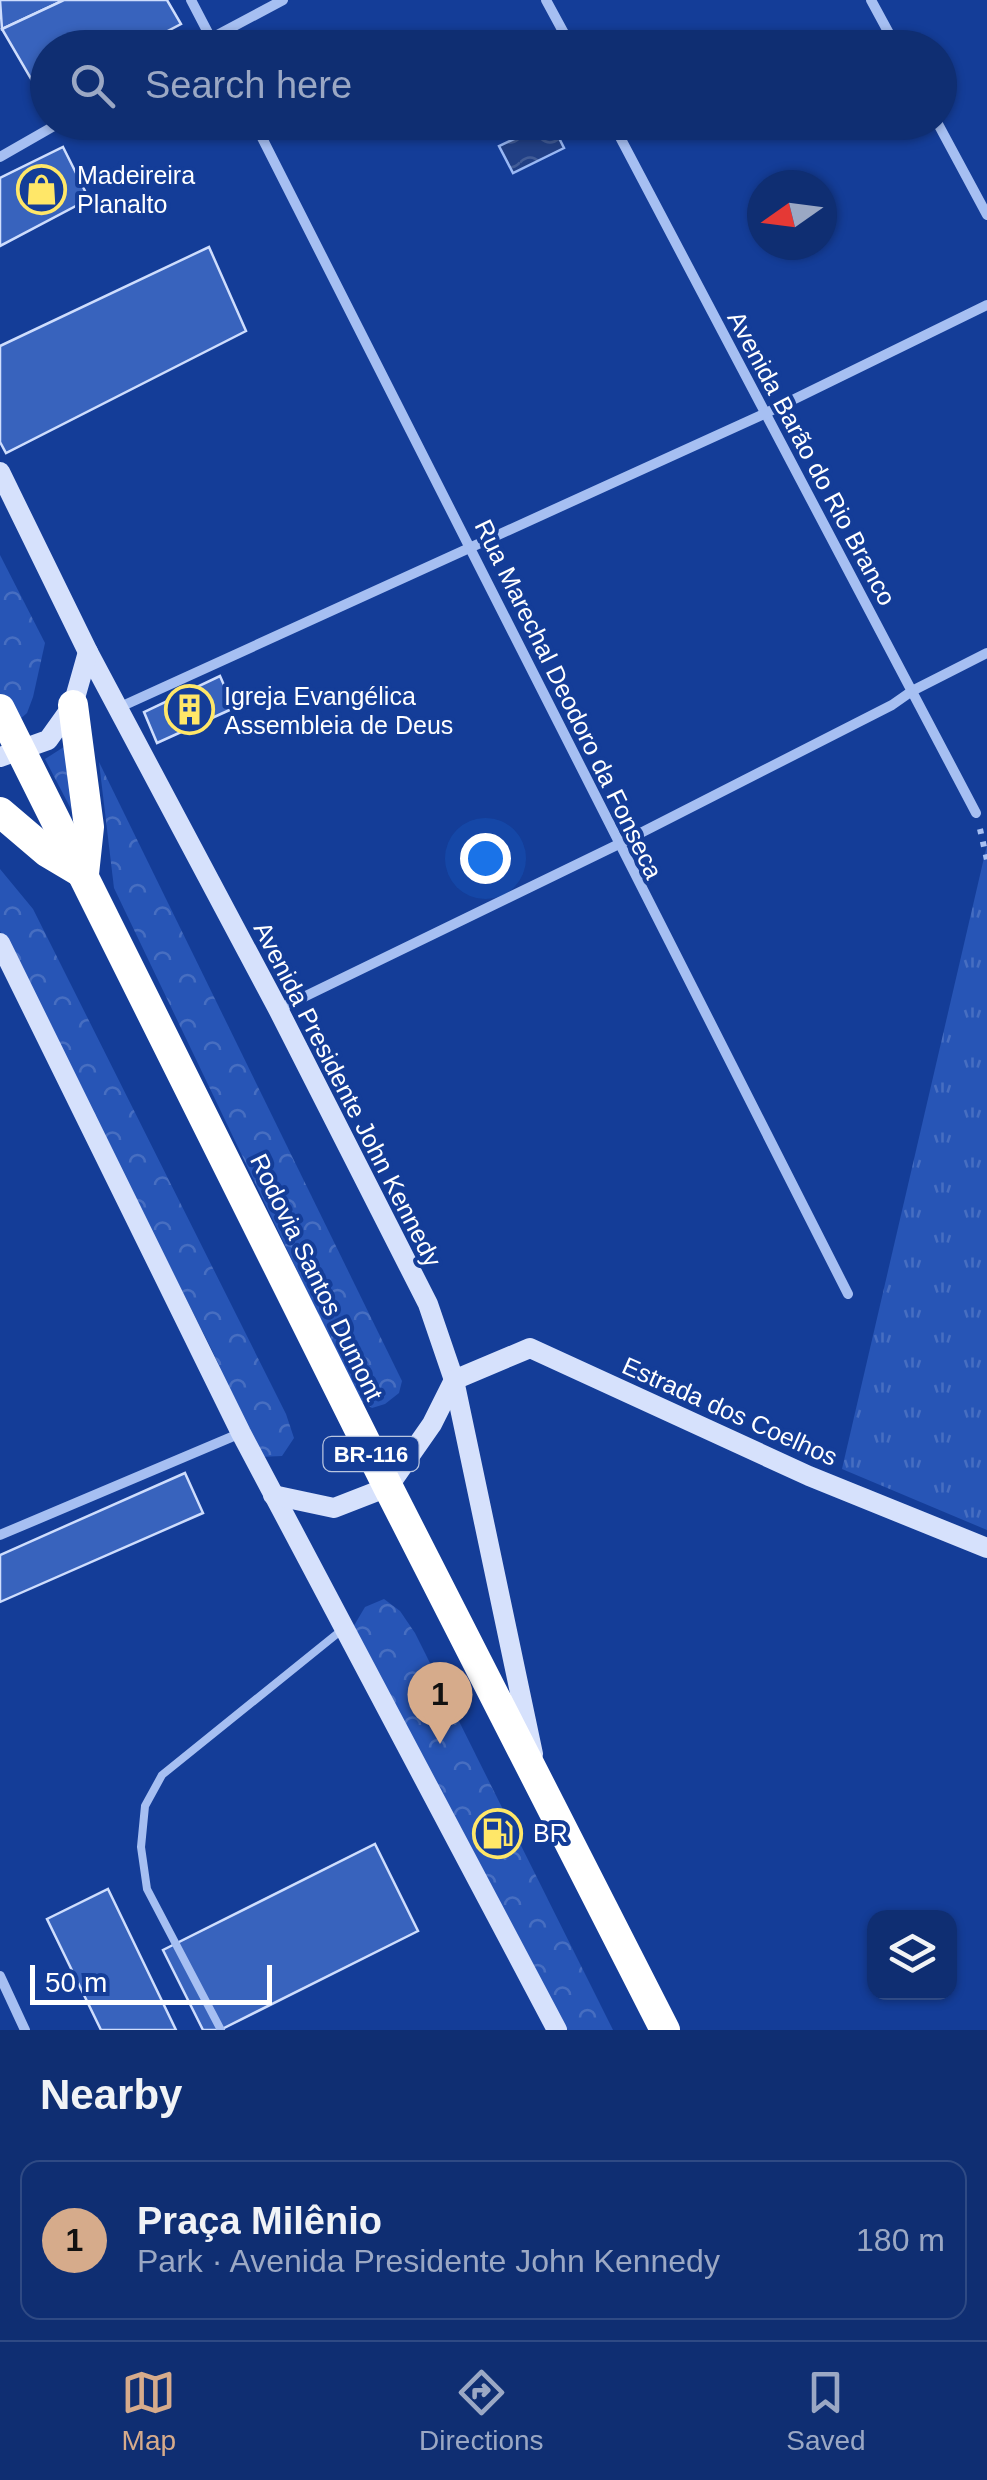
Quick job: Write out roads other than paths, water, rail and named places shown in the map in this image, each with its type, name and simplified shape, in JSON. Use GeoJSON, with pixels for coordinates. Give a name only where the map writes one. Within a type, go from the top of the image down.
{"type":"FeatureCollection","features":[{"type":"Feature","properties":{"kind":"highway"},"geometry":{"type":"LineString","coordinates":[[0,812],[47,852],[84,874],[89,827],[73,705]]}},
{"type":"Feature","properties":{"kind":"highway","name":"Rodovia Santos Dumont"},"geometry":{"type":"LineString","coordinates":[[0,709],[10,754],[84,874],[388,1488],[665,2030]]}},
{"type":"Feature","properties":{"kind":"street"},"geometry":{"type":"LineString","coordinates":[[192,0],[207,30]]}},
{"type":"Feature","properties":{"kind":"street"},"geometry":{"type":"LineString","coordinates":[[234,30],[283,0]]}},
{"type":"Feature","properties":{"kind":"street"},"geometry":{"type":"LineString","coordinates":[[546,0],[562,30]]}},
{"type":"Feature","properties":{"kind":"street"},"geometry":{"type":"LineString","coordinates":[[871,0],[887,30]]}},
{"type":"Feature","properties":{"kind":"street"},"geometry":{"type":"LineString","coordinates":[[0,157],[30,140]]}},
{"type":"Feature","properties":{"kind":"street","name":"Rua Marechal Deodoro da Fonseca"},"geometry":{"type":"LineString","coordinates":[[263,140],[848,1294]]}},
{"type":"Feature","properties":{"kind":"street","name":"Avenida Barão do Rio Branco"},"geometry":{"type":"LineString","coordinates":[[622,140],[976,814]]}},
{"type":"Feature","properties":{"kind":"street"},"geometry":{"type":"LineString","coordinates":[[947,140],[987,215]]}},
{"type":"Feature","properties":{"kind":"street"},"geometry":{"type":"LineString","coordinates":[[118,708],[766,412],[987,304]]}},
{"type":"Feature","properties":{"kind":"street","name":"Avenida Presidente John Kennedy"},"geometry":{"type":"LineString","coordinates":[[0,472],[88,652],[278,1009],[428,1304],[454,1380],[539,1779]]}},
{"type":"Feature","properties":{"kind":"street"},"geometry":{"type":"LineString","coordinates":[[10,754],[48,740],[73,705],[88,652]]}},
{"type":"Feature","properties":{"kind":"street"},"geometry":{"type":"LineString","coordinates":[[278,1009],[618,844],[892,705],[987,652]]}},
{"type":"Feature","properties":{"kind":"street"},"geometry":{"type":"LineString","coordinates":[[0,943],[242,1433],[556,2030]]}},
{"type":"Feature","properties":{"kind":"street","name":"Estrada dos Coelhos"},"geometry":{"type":"LineString","coordinates":[[454,1380],[530,1348],[809,1476],[987,1548]]}},
{"type":"Feature","properties":{"kind":"street"},"geometry":{"type":"LineString","coordinates":[[274,1495],[334,1508],[388,1488],[432,1424],[454,1380]]}},
{"type":"Feature","properties":{"kind":"street"},"geometry":{"type":"LineString","coordinates":[[0,1535],[242,1433]]}},
{"type":"Feature","properties":{"kind":"street"},"geometry":{"type":"LineString","coordinates":[[0,1976],[26,2030]]}},
{"type":"Feature","properties":{"kind":"lane"},"geometry":{"type":"LineString","coordinates":[[220,2030],[147,1889],[141,1847],[145,1806],[162,1775],[344,1629]]}},
{"type":"Feature","properties":{"kind":"water"},"geometry":{"type":"Polygon","coordinates":[[[512,140],[560,140],[564,148],[513,173],[499,146],[512,140]]]}},
{"type":"Feature","properties":{"kind":"place","name":"Madeireira Planalto"},"geometry":{"type":"Point","coordinates":[42,189]}},
{"type":"Feature","properties":{"kind":"place","name":"Igreja Evangélica Assembleia de Deus"},"geometry":{"type":"Point","coordinates":[189,710]}},
{"type":"Feature","properties":{"kind":"place","name":"Praça Milênio"},"geometry":{"type":"Point","coordinates":[440,1744]}},
{"type":"Feature","properties":{"kind":"place","name":"BR"},"geometry":{"type":"Point","coordinates":[498,1833]}}]}
